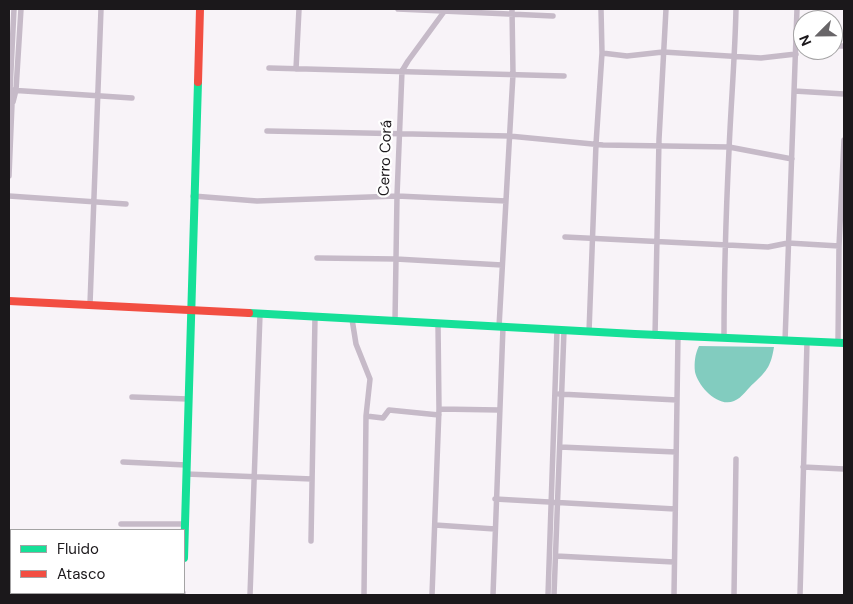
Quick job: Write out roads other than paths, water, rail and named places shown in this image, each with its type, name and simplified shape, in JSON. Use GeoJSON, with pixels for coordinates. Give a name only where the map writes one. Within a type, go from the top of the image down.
{"type":"FeatureCollection","features":[{"type":"Feature","properties":{"kind":"street"},"geometry":{"type":"LineString","coordinates":[[9,176],[14,9]]}},
{"type":"Feature","properties":{"kind":"street"},"geometry":{"type":"LineString","coordinates":[[12,90],[21,9]]}},
{"type":"Feature","properties":{"kind":"street"},"geometry":{"type":"LineString","coordinates":[[90,304],[101,9]]}},
{"type":"Feature","properties":{"kind":"street"},"geometry":{"type":"LineString","coordinates":[[185,529],[193,196],[200,9]]}},
{"type":"Feature","properties":{"kind":"street"},"geometry":{"type":"LineString","coordinates":[[296,69],[299,9]]}},
{"type":"Feature","properties":{"kind":"street"},"geometry":{"type":"LineString","coordinates":[[398,9],[512,12],[553,16]]}},
{"type":"Feature","properties":{"kind":"street"},"geometry":{"type":"LineString","coordinates":[[589,332],[596,144],[602,52],[601,9]]}},
{"type":"Feature","properties":{"kind":"street"},"geometry":{"type":"LineString","coordinates":[[655,336],[662,52],[666,9]]}},
{"type":"Feature","properties":{"kind":"street"},"geometry":{"type":"LineString","coordinates":[[724,338],[725,244],[736,9]]}},
{"type":"Feature","properties":{"kind":"street"},"geometry":{"type":"LineString","coordinates":[[402,71],[446,10]]}},
{"type":"Feature","properties":{"kind":"street"},"geometry":{"type":"LineString","coordinates":[[493,595],[502,265],[513,74],[512,12]]}},
{"type":"Feature","properties":{"kind":"street"},"geometry":{"type":"LineString","coordinates":[[602,52],[628,56],[662,52],[768,58],[793,54]]}},
{"type":"Feature","properties":{"kind":"street"},"geometry":{"type":"LineString","coordinates":[[785,341],[796,60]]}},
{"type":"Feature","properties":{"kind":"street"},"geometry":{"type":"LineString","coordinates":[[269,68],[564,76]]}},
{"type":"Feature","properties":{"kind":"street","name":"Cerro Corá"},"geometry":{"type":"LineString","coordinates":[[395,321],[402,71]]}},
{"type":"Feature","properties":{"kind":"street"},"geometry":{"type":"LineString","coordinates":[[12,90],[132,98]]}},
{"type":"Feature","properties":{"kind":"street"},"geometry":{"type":"LineString","coordinates":[[794,91],[844,94]]}},
{"type":"Feature","properties":{"kind":"street"},"geometry":{"type":"LineString","coordinates":[[267,131],[510,136],[596,144],[729,147],[792,159]]}},
{"type":"Feature","properties":{"kind":"street"},"geometry":{"type":"LineString","coordinates":[[9,301],[191,309],[655,336],[841,343],[839,246],[843,205],[844,140]]}},
{"type":"Feature","properties":{"kind":"street"},"geometry":{"type":"LineString","coordinates":[[9,196],[126,204]]}},
{"type":"Feature","properties":{"kind":"street"},"geometry":{"type":"LineString","coordinates":[[193,196],[257,201],[397,196],[506,201]]}},
{"type":"Feature","properties":{"kind":"street"},"geometry":{"type":"LineString","coordinates":[[565,237],[768,247],[788,243],[839,246]]}},
{"type":"Feature","properties":{"kind":"street"},"geometry":{"type":"LineString","coordinates":[[318,258],[396,259],[502,265]]}},
{"type":"Feature","properties":{"kind":"street"},"geometry":{"type":"LineString","coordinates":[[250,595],[260,314]]}},
{"type":"Feature","properties":{"kind":"street"},"geometry":{"type":"LineString","coordinates":[[311,541],[315,317]]}},
{"type":"Feature","properties":{"kind":"street"},"geometry":{"type":"LineString","coordinates":[[352,319],[356,344],[370,380],[366,416],[364,595]]}},
{"type":"Feature","properties":{"kind":"street"},"geometry":{"type":"LineString","coordinates":[[432,595],[439,412],[438,324]]}},
{"type":"Feature","properties":{"kind":"street"},"geometry":{"type":"LineString","coordinates":[[554,595],[560,330]]}},
{"type":"Feature","properties":{"kind":"street"},"geometry":{"type":"LineString","coordinates":[[674,595],[678,336]]}},
{"type":"Feature","properties":{"kind":"street"},"geometry":{"type":"LineString","coordinates":[[800,595],[806,342]]}},
{"type":"Feature","properties":{"kind":"street"},"geometry":{"type":"LineString","coordinates":[[559,394],[677,400]]}},
{"type":"Feature","properties":{"kind":"street"},"geometry":{"type":"LineString","coordinates":[[548,595],[560,447],[559,394]]}},
{"type":"Feature","properties":{"kind":"street"},"geometry":{"type":"LineString","coordinates":[[132,397],[188,399]]}},
{"type":"Feature","properties":{"kind":"street"},"geometry":{"type":"LineString","coordinates":[[366,416],[383,418],[389,410],[439,412],[499,410]]}},
{"type":"Feature","properties":{"kind":"street"},"geometry":{"type":"LineString","coordinates":[[560,447],[676,452]]}},
{"type":"Feature","properties":{"kind":"street"},"geometry":{"type":"LineString","coordinates":[[734,595],[736,459]]}},
{"type":"Feature","properties":{"kind":"street"},"geometry":{"type":"LineString","coordinates":[[123,462],[186,464]]}},
{"type":"Feature","properties":{"kind":"street"},"geometry":{"type":"LineString","coordinates":[[803,467],[844,469]]}},
{"type":"Feature","properties":{"kind":"street"},"geometry":{"type":"LineString","coordinates":[[186,474],[312,479]]}},
{"type":"Feature","properties":{"kind":"street"},"geometry":{"type":"LineString","coordinates":[[495,499],[675,510]]}},
{"type":"Feature","properties":{"kind":"street"},"geometry":{"type":"LineString","coordinates":[[121,524],[185,524]]}},
{"type":"Feature","properties":{"kind":"street"},"geometry":{"type":"LineString","coordinates":[[434,525],[494,528]]}},
{"type":"Feature","properties":{"kind":"street"},"geometry":{"type":"LineString","coordinates":[[556,556],[674,562]]}}]}
